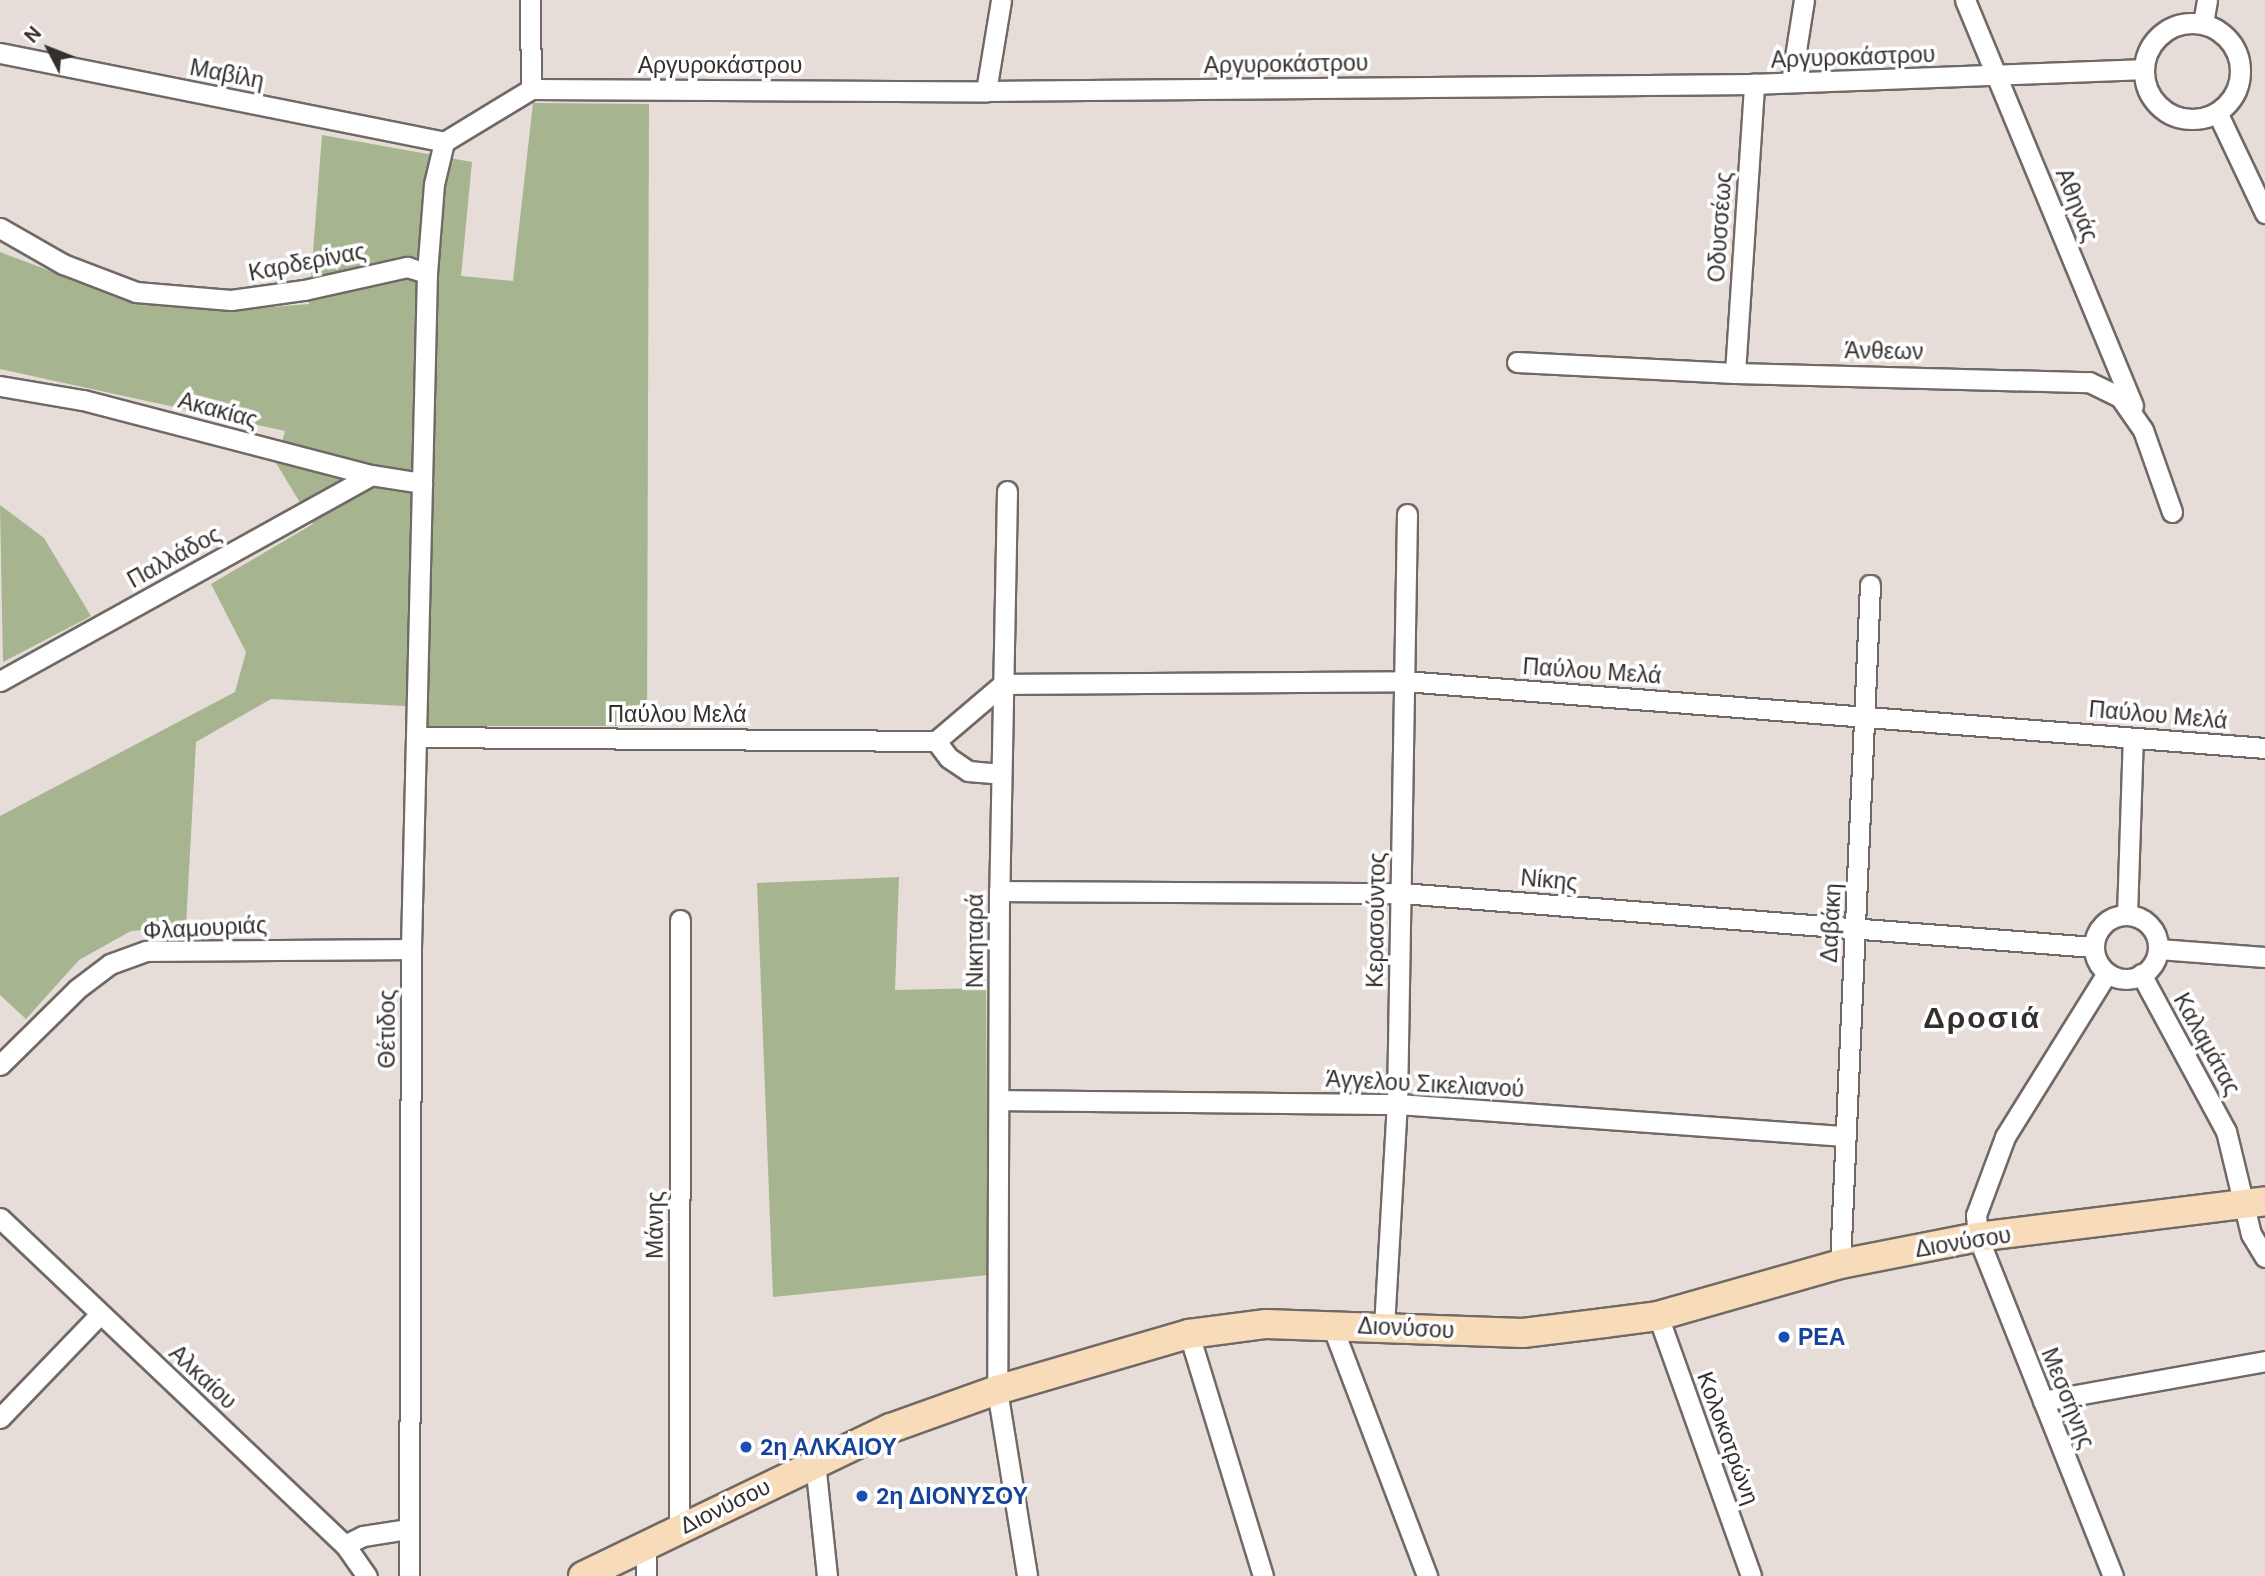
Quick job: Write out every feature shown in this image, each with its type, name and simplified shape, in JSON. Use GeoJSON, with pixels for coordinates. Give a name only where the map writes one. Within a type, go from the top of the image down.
{"type":"FeatureCollection","features":[{"type":"Feature","properties":{"kind":"main road","name":"Διονύσου"},"geometry":{"type":"LineString","coordinates":[[583,1576],[815,1462],[891,1428],[997,1390],[1189,1334],[1266,1324],[1331,1324],[1523,1333],[1658,1316],[1840,1264],[1978,1237],[2255,1203]]}},
{"type":"Feature","properties":{"kind":"street"},"geometry":{"type":"LineString","coordinates":[[422,483],[427,273],[434,184],[444,142],[531,89],[530,0]]}},
{"type":"Feature","properties":{"kind":"street"},"geometry":{"type":"LineString","coordinates":[[986,91],[1001,0]]}},
{"type":"Feature","properties":{"kind":"street"},"geometry":{"type":"LineString","coordinates":[[1791,82],[1804,0]]}},
{"type":"Feature","properties":{"kind":"street","name":"Αθηνάς"},"geometry":{"type":"LineString","coordinates":[[1965,0],[2143,430]]}},
{"type":"Feature","properties":{"kind":"street"},"geometry":{"type":"LineString","coordinates":[[2203,23],[2207,0]]}},
{"type":"Feature","properties":{"kind":"street"},"geometry":{"type":"LineString","coordinates":[[2203,23],[2233,45],[2240,69],[2234,94],[2217,112],[2192,119],[2168,112],[2150,94],[2144,69],[2146,55],[2163,32],[2175,25],[2203,23]]}},
{"type":"Feature","properties":{"kind":"street","name":"Μαβίλη"},"geometry":{"type":"LineString","coordinates":[[0,53],[444,142]]}},
{"type":"Feature","properties":{"kind":"street","name":"Αργυροκάστρου"},"geometry":{"type":"LineString","coordinates":[[531,89],[986,91],[1754,84],[1998,78],[2144,69]]}},
{"type":"Feature","properties":{"kind":"street","name":"Οδυσσέως"},"geometry":{"type":"LineString","coordinates":[[1735,373],[1754,84]]}},
{"type":"Feature","properties":{"kind":"street"},"geometry":{"type":"LineString","coordinates":[[2217,112],[2265,213]]}},
{"type":"Feature","properties":{"kind":"street","name":"Καρδερίνας"},"geometry":{"type":"LineString","coordinates":[[0,228],[63,264],[136,292],[231,300],[304,290],[407,267],[427,273]]}},
{"type":"Feature","properties":{"kind":"street","name":"Άνθεων"},"geometry":{"type":"LineString","coordinates":[[1517,362],[1735,373],[2073,378],[2120,397],[2143,430],[2172,512]]}},
{"type":"Feature","properties":{"kind":"street","name":"Ακακίας"},"geometry":{"type":"LineString","coordinates":[[0,386],[82,400],[371,475],[422,483]]}},
{"type":"Feature","properties":{"kind":"street","name":"Παλλάδος"},"geometry":{"type":"LineString","coordinates":[[0,681],[371,475]]}},
{"type":"Feature","properties":{"kind":"street","name":"Θέτιδος"},"geometry":{"type":"LineString","coordinates":[[409,1576],[411,949],[419,737],[422,483]]}},
{"type":"Feature","properties":{"kind":"street","name":"Νικηταρά"},"geometry":{"type":"LineString","coordinates":[[1007,491],[999,891],[1001,1100],[997,1390],[1027,1576]]}},
{"type":"Feature","properties":{"kind":"street","name":"Κερασούντος"},"geometry":{"type":"LineString","coordinates":[[1384,1327],[1397,1104],[1407,514]]}},
{"type":"Feature","properties":{"kind":"street","name":"Δαβάκη"},"geometry":{"type":"LineString","coordinates":[[1840,1264],[1870,585]]}},
{"type":"Feature","properties":{"kind":"street","name":"Παύλου Μελά"},"geometry":{"type":"LineString","coordinates":[[1003,684],[1404,681],[2265,748]]}},
{"type":"Feature","properties":{"kind":"street"},"geometry":{"type":"LineString","coordinates":[[1001,774],[968,771],[949,758],[936,741],[1003,684]]}},
{"type":"Feature","properties":{"kind":"street","name":"Παύλου Μελά"},"geometry":{"type":"LineString","coordinates":[[419,737],[936,741]]}},
{"type":"Feature","properties":{"kind":"street"},"geometry":{"type":"LineString","coordinates":[[2127,915],[2133,738]]}},
{"type":"Feature","properties":{"kind":"street","name":"Νίκης"},"geometry":{"type":"LineString","coordinates":[[999,891],[1401,893],[2094,947]]}},
{"type":"Feature","properties":{"kind":"street"},"geometry":{"type":"LineString","coordinates":[[2127,915],[2152,929],[2158,948],[2141,974],[2124,978],[2107,973],[2094,947],[2095,937],[2107,920],[2127,915]]}},
{"type":"Feature","properties":{"kind":"street","name":"Μάνης"},"geometry":{"type":"LineString","coordinates":[[679,1530],[680,920]]}},
{"type":"Feature","properties":{"kind":"street"},"geometry":{"type":"LineString","coordinates":[[2158,948],[2265,957]]}},
{"type":"Feature","properties":{"kind":"street","name":"Φλαμουριάς"},"geometry":{"type":"LineString","coordinates":[[0,1065],[76,989],[110,964],[146,951],[411,949]]}},
{"type":"Feature","properties":{"kind":"street"},"geometry":{"type":"LineString","coordinates":[[1978,1237],[1976,1215],[1983,1189],[2005,1137],[2107,973]]}},
{"type":"Feature","properties":{"kind":"street","name":"Καλαμάτας"},"geometry":{"type":"LineString","coordinates":[[2141,974],[2197,1070],[2226,1131],[2255,1203],[2251,1234],[2265,1257]]}},
{"type":"Feature","properties":{"kind":"street","name":"Άγγελου Σικελιανού"},"geometry":{"type":"LineString","coordinates":[[1001,1100],[1397,1104],[1846,1136]]}},
{"type":"Feature","properties":{"kind":"street","name":"Αλκαίου"},"geometry":{"type":"LineString","coordinates":[[0,1218],[345,1545],[367,1576]]}},
{"type":"Feature","properties":{"kind":"street","name":"Μεσσήνης"},"geometry":{"type":"LineString","coordinates":[[1978,1237],[2112,1576]]}},
{"type":"Feature","properties":{"kind":"street"},"geometry":{"type":"LineString","coordinates":[[0,1418],[100,1314]]}},
{"type":"Feature","properties":{"kind":"street","name":"Κολοκοτρώνη"},"geometry":{"type":"LineString","coordinates":[[1658,1316],[1751,1576]]}},
{"type":"Feature","properties":{"kind":"street"},"geometry":{"type":"LineString","coordinates":[[1331,1324],[1427,1576]]}},
{"type":"Feature","properties":{"kind":"street"},"geometry":{"type":"LineString","coordinates":[[1189,1334],[1263,1576]]}},
{"type":"Feature","properties":{"kind":"street"},"geometry":{"type":"LineString","coordinates":[[2043,1401],[2265,1361]]}},
{"type":"Feature","properties":{"kind":"street"},"geometry":{"type":"LineString","coordinates":[[815,1462],[827,1576]]}},
{"type":"Feature","properties":{"kind":"street"},"geometry":{"type":"LineString","coordinates":[[345,1545],[363,1536],[408,1529]]}},
{"type":"Feature","properties":{"kind":"street"},"geometry":{"type":"LineString","coordinates":[[646,1546],[646,1576]]}},
{"type":"Feature","properties":{"kind":"green space"},"geometry":{"type":"Polygon","coordinates":[[[533,103],[649,104],[647,726],[425,726],[424,707],[271,699],[196,742],[186,926],[131,931],[79,960],[26,1019],[0,995],[0,816],[235,692],[246,652],[211,584],[313,524],[276,463],[285,431],[0,369],[0,252],[127,300],[221,311],[309,304],[322,135],[472,162],[461,276],[513,281],[533,103]]]}},
{"type":"Feature","properties":{"kind":"green space"},"geometry":{"type":"Polygon","coordinates":[[[0,505],[44,538],[91,616],[3,662],[0,505]]]}},
{"type":"Feature","properties":{"kind":"green space"},"geometry":{"type":"Polygon","coordinates":[[[899,877],[895,990],[986,988],[988,1275],[773,1297],[757,883],[899,877]]]}},
{"type":"Feature","properties":{"kind":"place","name":"ΡΕΑ"},"geometry":{"type":"Point","coordinates":[1784,1337]}},
{"type":"Feature","properties":{"kind":"place","name":"2η ΑΛΚΑΙΟΥ"},"geometry":{"type":"Point","coordinates":[746,1447]}},
{"type":"Feature","properties":{"kind":"place","name":"2η ΔΙΟΝΥΣΟΥ"},"geometry":{"type":"Point","coordinates":[862,1496]}},
{"type":"Feature","properties":{"kind":"district","name":"Δροσιά"},"geometry":{"type":"Point","coordinates":[1982,1018]}}]}
